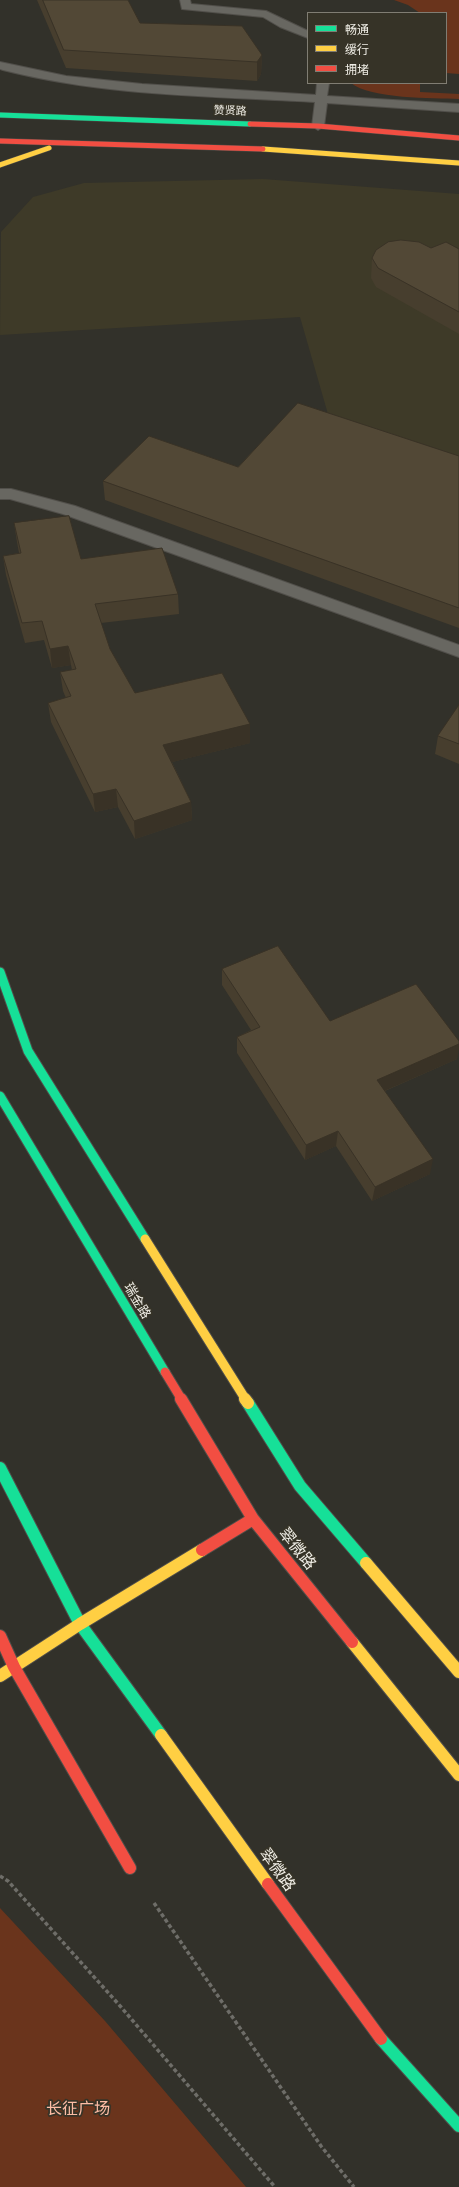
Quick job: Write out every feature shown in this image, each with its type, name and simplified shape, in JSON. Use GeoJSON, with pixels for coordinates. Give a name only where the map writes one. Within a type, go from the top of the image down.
{"type":"FeatureCollection","features":[{"type":"Feature","properties":{"kind":"main road"},"geometry":{"type":"LineString","coordinates":[[0,110],[47,117]]}},
{"type":"Feature","properties":{"kind":"main road","name":"赞贤路"},"geometry":{"type":"LineString","coordinates":[[0,115],[318,126],[459,138]]}},
{"type":"Feature","properties":{"kind":"main road"},"geometry":{"type":"LineString","coordinates":[[0,141],[298,150],[459,163]]}},
{"type":"Feature","properties":{"kind":"main road"},"geometry":{"type":"LineString","coordinates":[[0,165],[65,143]]}},
{"type":"Feature","properties":{"kind":"main road"},"geometry":{"type":"LineString","coordinates":[[0,972],[28,1051],[300,1486],[459,1672]]}},
{"type":"Feature","properties":{"kind":"main road","name":"瑞金路"},"geometry":{"type":"LineString","coordinates":[[0,1096],[253,1519]]}},
{"type":"Feature","properties":{"kind":"main road"},"geometry":{"type":"LineString","coordinates":[[0,1468],[80,1624]]}},
{"type":"Feature","properties":{"kind":"main road"},"geometry":{"type":"LineString","coordinates":[[0,1676],[80,1624],[253,1519]]}},
{"type":"Feature","properties":{"kind":"main road","name":"翠微路"},"geometry":{"type":"LineString","coordinates":[[253,1519],[459,1775]]}},
{"type":"Feature","properties":{"kind":"main road","name":"翠微路"},"geometry":{"type":"LineString","coordinates":[[80,1624],[389,2050],[459,2126]]}},
{"type":"Feature","properties":{"kind":"main road"},"geometry":{"type":"LineString","coordinates":[[0,1636],[14,1667],[130,1868]]}},
{"type":"Feature","properties":{"kind":"street"},"geometry":{"type":"LineString","coordinates":[[185,0],[186,7],[266,14],[284,25],[307,36]]}},
{"type":"Feature","properties":{"kind":"street"},"geometry":{"type":"LineString","coordinates":[[0,65],[7,68],[66,80],[142,88],[459,108]]}},
{"type":"Feature","properties":{"kind":"street"},"geometry":{"type":"LineString","coordinates":[[318,126],[323,84]]}},
{"type":"Feature","properties":{"kind":"street"},"geometry":{"type":"LineString","coordinates":[[0,494],[11,494],[69,510],[459,651]]}},
{"type":"Feature","properties":{"kind":"path"},"geometry":{"type":"LineString","coordinates":[[130,1868],[321,2146],[354,2187]]}},
{"type":"Feature","properties":{"kind":"path"},"geometry":{"type":"LineString","coordinates":[[0,1876],[8,1881],[121,2007],[274,2187]]}},
{"type":"Feature","properties":{"kind":"shaded area"},"geometry":{"type":"Polygon","coordinates":[[[263,179],[459,194],[459,469],[332,428],[300,317],[0,335],[1,232],[33,197],[84,183],[263,179]]]}},
{"type":"Feature","properties":{"kind":"green space"},"geometry":{"type":"Polygon","coordinates":[[[394,0],[459,0],[459,74],[447,73],[447,12],[418,12],[408,5],[394,0]]]}},
{"type":"Feature","properties":{"kind":"green space"},"geometry":{"type":"Polygon","coordinates":[[[353,84],[420,84],[420,92],[459,94],[459,99],[402,97],[372,92],[353,84]]]}},
{"type":"Feature","properties":{"kind":"green space","name":"长征广场"},"geometry":{"type":"Polygon","coordinates":[[[0,1908],[105,2021],[246,2187],[0,2187],[0,1908]]]}},
{"type":"Feature","properties":{"kind":"building"},"geometry":{"type":"Polygon","coordinates":[[[43,0],[128,0],[140,23],[242,26],[262,55],[257,62],[64,50],[43,0]]]}},
{"type":"Feature","properties":{"kind":"building"},"geometry":{"type":"Polygon","coordinates":[[[401,240],[419,242],[431,248],[446,242],[459,249],[459,312],[378,268],[372,258],[376,250],[388,242],[401,240]]]}},
{"type":"Feature","properties":{"kind":"building"},"geometry":{"type":"Polygon","coordinates":[[[298,403],[459,456],[459,608],[103,481],[149,436],[238,467],[298,403]]]}},
{"type":"Feature","properties":{"kind":"building"},"geometry":{"type":"Polygon","coordinates":[[[69,516],[81,559],[162,548],[178,594],[95,604],[110,649],[135,693],[222,673],[250,724],[163,745],[191,802],[134,821],[116,789],[93,794],[48,703],[71,696],[60,672],[76,669],[68,646],[50,649],[42,621],[22,623],[3,556],[21,553],[14,523],[69,516]]]}},
{"type":"Feature","properties":{"kind":"building"},"geometry":{"type":"Polygon","coordinates":[[[459,705],[459,744],[438,736],[459,705]]]}},
{"type":"Feature","properties":{"kind":"building"},"geometry":{"type":"Polygon","coordinates":[[[278,946],[330,1021],[416,984],[459,1041],[459,1044],[377,1080],[433,1159],[375,1187],[338,1131],[306,1145],[237,1037],[260,1027],[222,969],[278,946]]]}},
{"type":"Feature","properties":{"kind":"traffic: fast"},"geometry":{"type":"LineString","coordinates":[[0,115],[250,124]]}},
{"type":"Feature","properties":{"kind":"traffic: fast"},"geometry":{"type":"LineString","coordinates":[[0,972],[28,1051],[145,1239]]}},
{"type":"Feature","properties":{"kind":"traffic: fast"},"geometry":{"type":"LineString","coordinates":[[0,1096],[165,1372]]}},
{"type":"Feature","properties":{"kind":"traffic: fast"},"geometry":{"type":"LineString","coordinates":[[248,1403],[300,1486],[366,1563]]}},
{"type":"Feature","properties":{"kind":"traffic: fast"},"geometry":{"type":"LineString","coordinates":[[0,1468],[80,1624],[161,1735]]}},
{"type":"Feature","properties":{"kind":"traffic: fast"},"geometry":{"type":"LineString","coordinates":[[381,2039],[459,2126]]}},
{"type":"Feature","properties":{"kind":"traffic: slow"},"geometry":{"type":"LineString","coordinates":[[0,165],[49,148]]}},
{"type":"Feature","properties":{"kind":"traffic: slow"},"geometry":{"type":"LineString","coordinates":[[263,149],[459,163]]}},
{"type":"Feature","properties":{"kind":"traffic: slow"},"geometry":{"type":"LineString","coordinates":[[145,1239],[248,1403]]}},
{"type":"Feature","properties":{"kind":"traffic: slow"},"geometry":{"type":"LineString","coordinates":[[0,1676],[80,1624],[202,1550]]}},
{"type":"Feature","properties":{"kind":"traffic: slow"},"geometry":{"type":"LineString","coordinates":[[366,1563],[459,1672]]}},
{"type":"Feature","properties":{"kind":"traffic: slow"},"geometry":{"type":"LineString","coordinates":[[352,1642],[459,1775]]}},
{"type":"Feature","properties":{"kind":"traffic: slow"},"geometry":{"type":"LineString","coordinates":[[161,1735],[268,1884]]}},
{"type":"Feature","properties":{"kind":"traffic: jam"},"geometry":{"type":"LineString","coordinates":[[250,124],[318,126],[459,138]]}},
{"type":"Feature","properties":{"kind":"traffic: jam"},"geometry":{"type":"LineString","coordinates":[[0,141],[263,149]]}},
{"type":"Feature","properties":{"kind":"traffic: jam"},"geometry":{"type":"LineString","coordinates":[[165,1372],[253,1519],[352,1642]]}},
{"type":"Feature","properties":{"kind":"traffic: jam"},"geometry":{"type":"LineString","coordinates":[[202,1550],[253,1519]]}},
{"type":"Feature","properties":{"kind":"traffic: jam"},"geometry":{"type":"LineString","coordinates":[[0,1636],[14,1667],[130,1868]]}},
{"type":"Feature","properties":{"kind":"traffic: jam"},"geometry":{"type":"LineString","coordinates":[[268,1884],[381,2039]]}}]}
